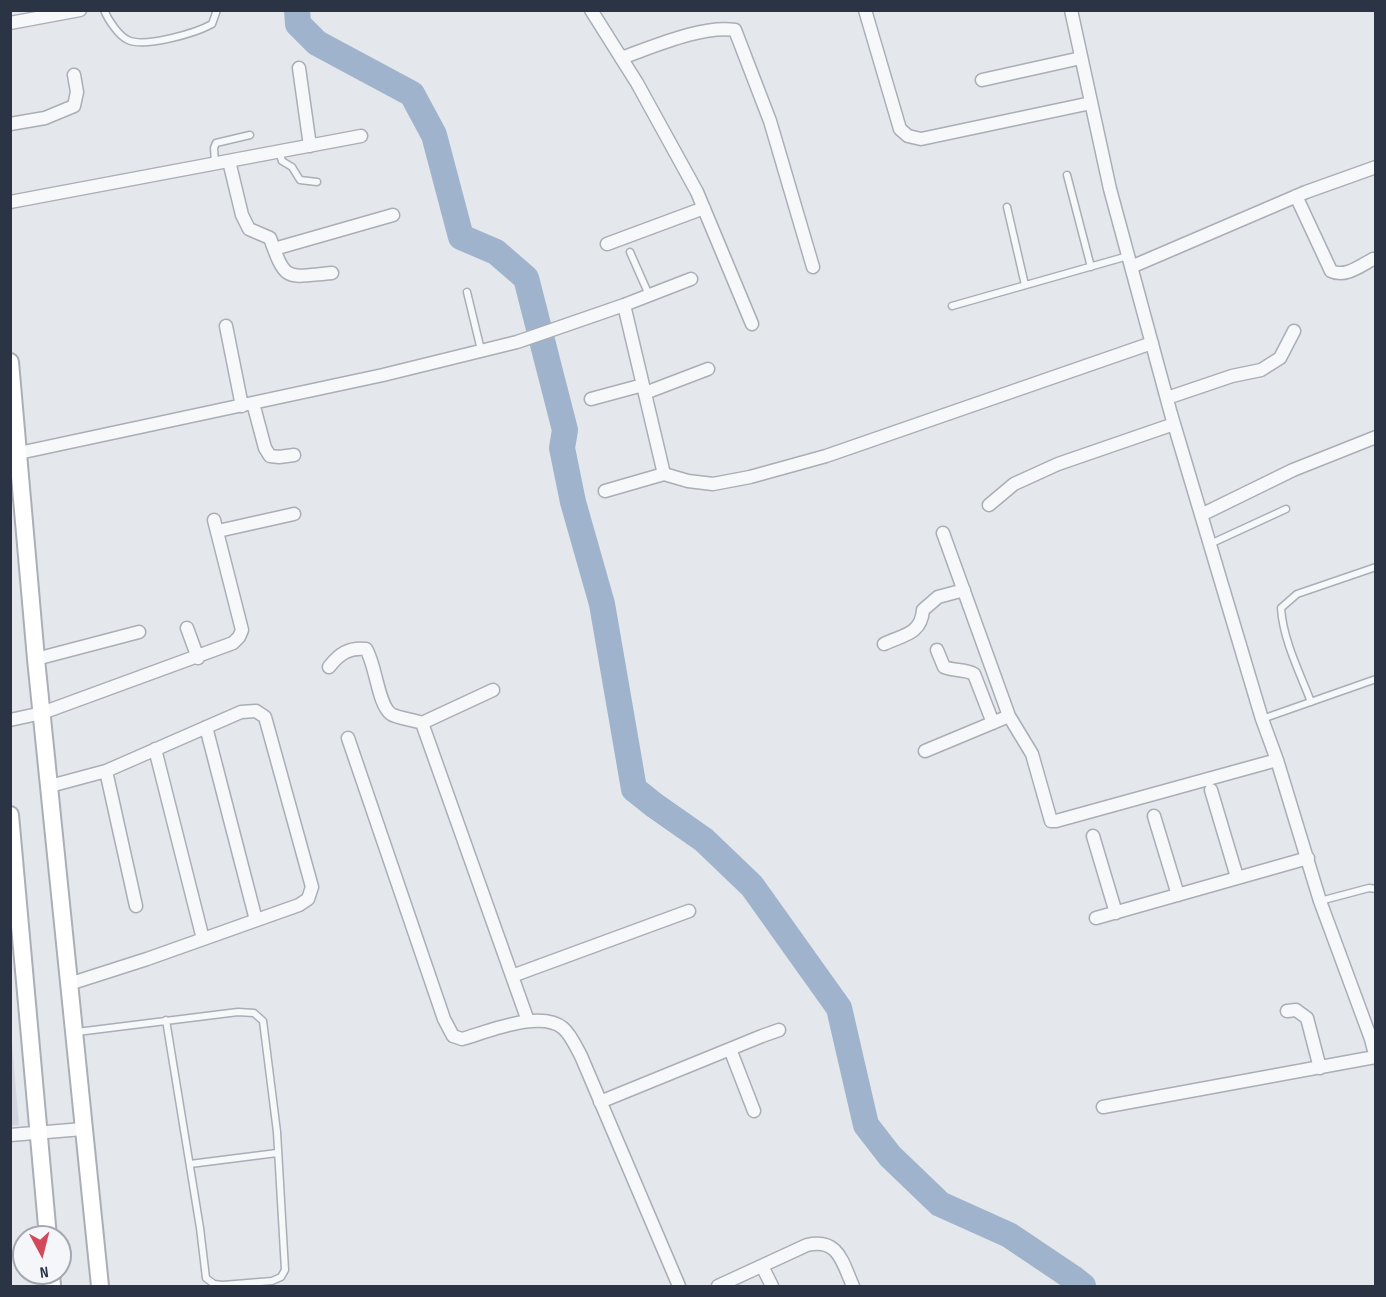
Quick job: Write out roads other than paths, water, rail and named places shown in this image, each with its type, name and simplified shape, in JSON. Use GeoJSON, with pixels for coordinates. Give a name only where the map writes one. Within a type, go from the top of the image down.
{"type":"FeatureCollection","features":[{"type":"Feature","properties":{"kind":"street"},"geometry":{"type":"LineString","coordinates":[[10,23],[80,10]]}},
{"type":"Feature","properties":{"kind":"street"},"geometry":{"type":"LineString","coordinates":[[591,10],[659,123],[704,208],[752,324]]}},
{"type":"Feature","properties":{"kind":"street"},"geometry":{"type":"LineString","coordinates":[[865,10],[892,106],[900,129],[908,136],[921,139],[1091,103]]}},
{"type":"Feature","properties":{"kind":"street"},"geometry":{"type":"LineString","coordinates":[[1071,10],[1110,189],[1174,424],[1262,719],[1277,760],[1320,901],[1371,1039],[1375,1057],[1103,1107]]}},
{"type":"Feature","properties":{"kind":"street"},"geometry":{"type":"LineString","coordinates":[[621,58],[702,31],[723,28],[735,30],[770,121],[813,267]]}},
{"type":"Feature","properties":{"kind":"street"},"geometry":{"type":"LineString","coordinates":[[981,80],[1081,58]]}},
{"type":"Feature","properties":{"kind":"street"},"geometry":{"type":"LineString","coordinates":[[299,68],[310,146]]}},
{"type":"Feature","properties":{"kind":"street"},"geometry":{"type":"LineString","coordinates":[[10,124],[45,118],[74,106],[77,92],[74,75]]}},
{"type":"Feature","properties":{"kind":"street"},"geometry":{"type":"LineString","coordinates":[[10,202],[362,136]]}},
{"type":"Feature","properties":{"kind":"street"},"geometry":{"type":"LineString","coordinates":[[229,161],[242,215],[249,229],[270,238],[281,268],[287,274],[298,276],[332,273]]}},
{"type":"Feature","properties":{"kind":"street"},"geometry":{"type":"LineString","coordinates":[[1130,262],[1376,167]]}},
{"type":"Feature","properties":{"kind":"street"},"geometry":{"type":"LineString","coordinates":[[1296,196],[1331,271],[1338,274],[1350,272],[1373,259]]}},
{"type":"Feature","properties":{"kind":"street"},"geometry":{"type":"LineString","coordinates":[[607,244],[704,208]]}},
{"type":"Feature","properties":{"kind":"street"},"geometry":{"type":"LineString","coordinates":[[274,249],[393,215]]}},
{"type":"Feature","properties":{"kind":"street"},"geometry":{"type":"LineString","coordinates":[[19,453],[383,375],[517,342],[691,279]]}},
{"type":"Feature","properties":{"kind":"street"},"geometry":{"type":"LineString","coordinates":[[624,305],[664,474]]}},
{"type":"Feature","properties":{"kind":"street"},"geometry":{"type":"LineString","coordinates":[[226,326],[247,405],[265,448],[270,456],[294,455]]}},
{"type":"Feature","properties":{"kind":"street"},"geometry":{"type":"LineString","coordinates":[[1167,398],[1232,376],[1261,370],[1280,358],[1294,331]]}},
{"type":"Feature","properties":{"kind":"street"},"geometry":{"type":"LineString","coordinates":[[605,491],[664,474],[688,481],[713,484],[750,477],[826,456],[1152,343]]}},
{"type":"Feature","properties":{"kind":"street"},"geometry":{"type":"LineString","coordinates":[[10,362],[36,658],[100,1287]]}},
{"type":"Feature","properties":{"kind":"street"},"geometry":{"type":"LineString","coordinates":[[591,399],[644,389],[708,369]]}},
{"type":"Feature","properties":{"kind":"street"},"geometry":{"type":"LineString","coordinates":[[989,505],[1014,484],[1058,464],[1174,424]]}},
{"type":"Feature","properties":{"kind":"street"},"geometry":{"type":"LineString","coordinates":[[1201,514],[1293,470],[1376,437]]}},
{"type":"Feature","properties":{"kind":"street"},"geometry":{"type":"LineString","coordinates":[[10,720],[42,713],[233,644],[242,630],[216,525],[294,514]]}},
{"type":"Feature","properties":{"kind":"street"},"geometry":{"type":"LineString","coordinates":[[943,533],[1009,716],[1032,754],[1049,819],[1053,822],[1277,760]]}},
{"type":"Feature","properties":{"kind":"street"},"geometry":{"type":"LineString","coordinates":[[884,644],[916,629],[922,622],[923,610],[938,597],[964,590]]}},
{"type":"Feature","properties":{"kind":"street"},"geometry":{"type":"LineString","coordinates":[[187,628],[198,658]]}},
{"type":"Feature","properties":{"kind":"street"},"geometry":{"type":"LineString","coordinates":[[36,658],[139,632]]}},
{"type":"Feature","properties":{"kind":"street"},"geometry":{"type":"LineString","coordinates":[[329,667],[345,651],[357,648],[366,649],[371,657],[386,709],[393,715],[423,723],[493,690]]}},
{"type":"Feature","properties":{"kind":"street"},"geometry":{"type":"LineString","coordinates":[[937,650],[944,667],[974,674],[993,723]]}},
{"type":"Feature","properties":{"kind":"street"},"geometry":{"type":"LineString","coordinates":[[50,786],[106,771],[241,712],[256,711],[265,717],[312,887],[311,894],[305,902],[69,984]]}},
{"type":"Feature","properties":{"kind":"street"},"geometry":{"type":"LineString","coordinates":[[925,751],[1009,716]]}},
{"type":"Feature","properties":{"kind":"street"},"geometry":{"type":"LineString","coordinates":[[423,723],[528,1021]]}},
{"type":"Feature","properties":{"kind":"street"},"geometry":{"type":"LineString","coordinates":[[206,728],[256,920]]}},
{"type":"Feature","properties":{"kind":"street"},"geometry":{"type":"LineString","coordinates":[[348,738],[444,1019],[453,1036],[462,1039],[528,1021],[551,1022],[563,1028],[581,1056],[679,1287]]}},
{"type":"Feature","properties":{"kind":"street"},"geometry":{"type":"LineString","coordinates":[[155,750],[203,939]]}},
{"type":"Feature","properties":{"kind":"street"},"geometry":{"type":"LineString","coordinates":[[106,771],[135,906]]}},
{"type":"Feature","properties":{"kind":"street"},"geometry":{"type":"LineString","coordinates":[[1211,790],[1237,877]]}},
{"type":"Feature","properties":{"kind":"street"},"geometry":{"type":"LineString","coordinates":[[10,815],[47,1225]]}},
{"type":"Feature","properties":{"kind":"street"},"geometry":{"type":"LineString","coordinates":[[1154,816],[1178,894]]}},
{"type":"Feature","properties":{"kind":"street"},"geometry":{"type":"LineString","coordinates":[[1093,836],[1116,913]]}},
{"type":"Feature","properties":{"kind":"street"},"geometry":{"type":"LineString","coordinates":[[1095,918],[1308,858]]}},
{"type":"Feature","properties":{"kind":"street"},"geometry":{"type":"LineString","coordinates":[[512,976],[689,911]]}},
{"type":"Feature","properties":{"kind":"street"},"geometry":{"type":"LineString","coordinates":[[1287,1011],[1296,1010],[1307,1018],[1320,1068]]}},
{"type":"Feature","properties":{"kind":"street"},"geometry":{"type":"LineString","coordinates":[[600,1102],[779,1030]]}},
{"type":"Feature","properties":{"kind":"street"},"geometry":{"type":"LineString","coordinates":[[730,1049],[754,1111]]}},
{"type":"Feature","properties":{"kind":"street"},"geometry":{"type":"LineString","coordinates":[[10,1135],[83,1129]]}},
{"type":"Feature","properties":{"kind":"street"},"geometry":{"type":"LineString","coordinates":[[718,1287],[807,1245],[825,1243],[835,1251],[854,1287]]}},
{"type":"Feature","properties":{"kind":"street"},"geometry":{"type":"LineString","coordinates":[[762,1266],[772,1287]]}},
{"type":"Feature","properties":{"kind":"lane"},"geometry":{"type":"LineString","coordinates":[[104,10],[127,39],[137,43],[199,32],[212,24],[217,10]]}},
{"type":"Feature","properties":{"kind":"lane"},"geometry":{"type":"LineString","coordinates":[[215,164],[216,143],[250,135]]}},
{"type":"Feature","properties":{"kind":"lane"},"geometry":{"type":"LineString","coordinates":[[279,152],[282,161],[292,167],[300,180],[317,182]]}},
{"type":"Feature","properties":{"kind":"lane"},"geometry":{"type":"LineString","coordinates":[[1066,175],[1091,267]]}},
{"type":"Feature","properties":{"kind":"lane"},"geometry":{"type":"LineString","coordinates":[[1007,207],[1025,285]]}},
{"type":"Feature","properties":{"kind":"lane"},"geometry":{"type":"LineString","coordinates":[[630,252],[649,295]]}},
{"type":"Feature","properties":{"kind":"lane"},"geometry":{"type":"LineString","coordinates":[[952,306],[1091,267],[1130,262]]}},
{"type":"Feature","properties":{"kind":"lane"},"geometry":{"type":"LineString","coordinates":[[467,292],[481,350]]}},
{"type":"Feature","properties":{"kind":"lane"},"geometry":{"type":"LineString","coordinates":[[1210,545],[1286,509]]}},
{"type":"Feature","properties":{"kind":"lane"},"geometry":{"type":"LineString","coordinates":[[1311,702],[1294,657],[1281,608],[1297,594],[1376,567]]}},
{"type":"Feature","properties":{"kind":"lane"},"geometry":{"type":"LineString","coordinates":[[1262,719],[1376,679]]}},
{"type":"Feature","properties":{"kind":"lane"},"geometry":{"type":"LineString","coordinates":[[1320,901],[1368,888],[1376,889]]}},
{"type":"Feature","properties":{"kind":"lane"},"geometry":{"type":"LineString","coordinates":[[74,1033],[166,1020],[238,1012],[254,1013],[261,1017],[277,1132],[285,1270],[281,1277],[272,1281],[222,1285],[214,1284],[206,1278],[166,1020]]}},
{"type":"Feature","properties":{"kind":"lane"},"geometry":{"type":"LineString","coordinates":[[190,1164],[277,1153]]}},
{"type":"Feature","properties":{"kind":"waterway"},"geometry":{"type":"LineString","coordinates":[[297,10],[298,24],[317,43],[412,94],[434,135],[461,237],[496,252],[526,278],[565,430],[562,448],[573,502],[602,604],[634,789],[704,840],[752,886],[839,1008],[866,1125],[890,1156],[940,1204],[1009,1235],[1083,1286]]}}]}
